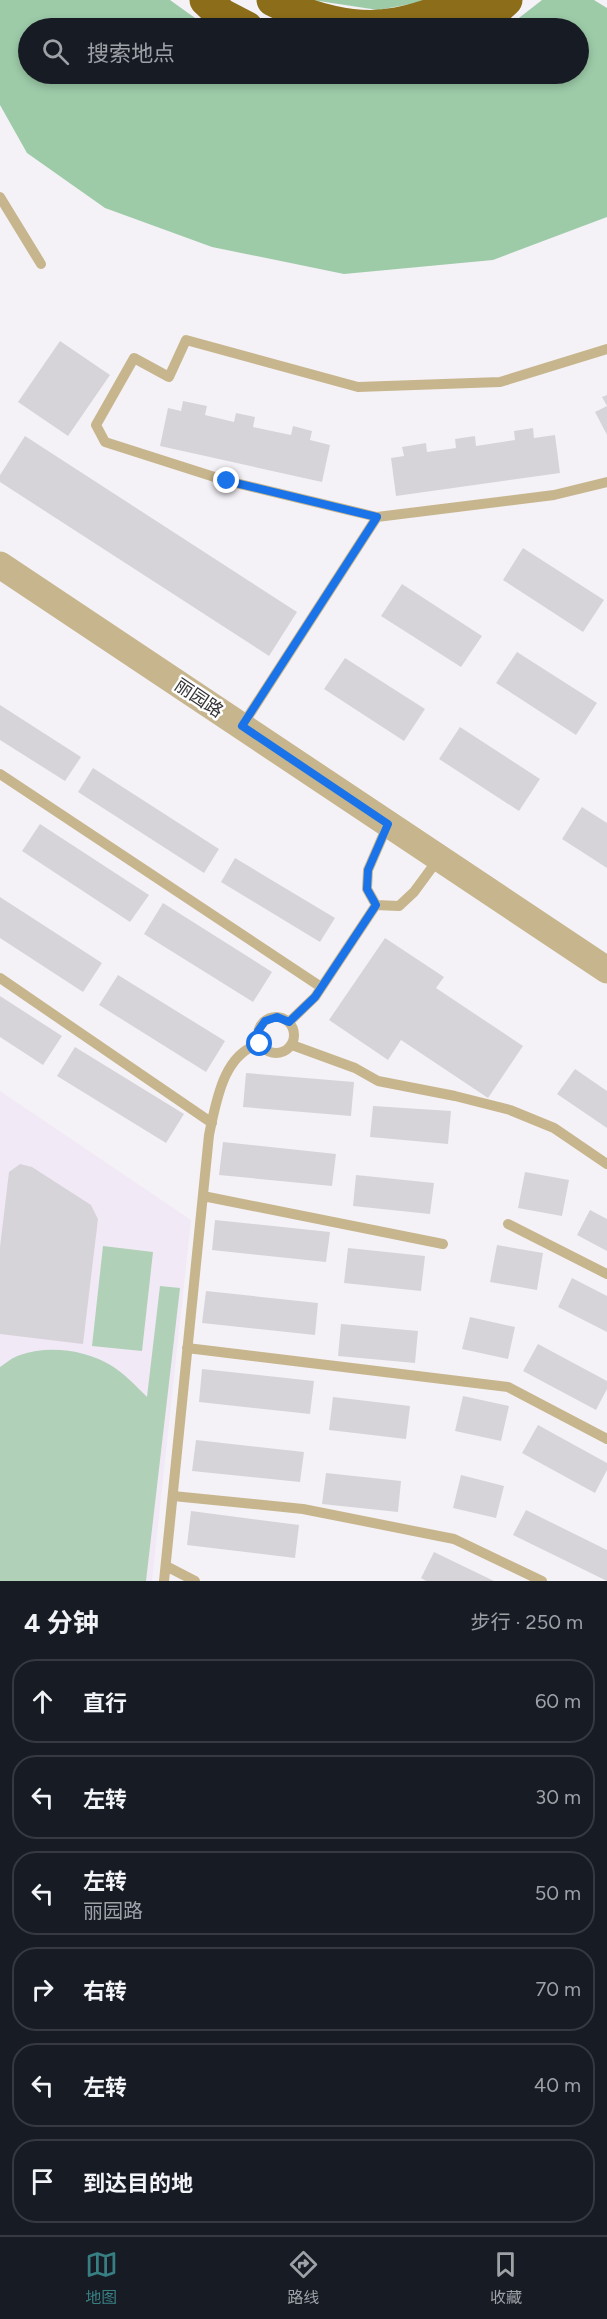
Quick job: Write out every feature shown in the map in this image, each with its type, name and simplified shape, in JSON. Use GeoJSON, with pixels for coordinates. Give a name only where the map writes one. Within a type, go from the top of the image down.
{"type":"FeatureCollection","features":[{"type":"Feature","properties":{"kind":"highway"},"geometry":{"type":"LineString","coordinates":[[206,0],[228,18]]}},
{"type":"Feature","properties":{"kind":"highway"},"geometry":{"type":"LineString","coordinates":[[273,0],[314,18]]}},
{"type":"Feature","properties":{"kind":"highway"},"geometry":{"type":"LineString","coordinates":[[420,18],[472,0]]}},
{"type":"Feature","properties":{"kind":"highway"},"geometry":{"type":"LineString","coordinates":[[486,18],[506,0]]}},
{"type":"Feature","properties":{"kind":"street","name":"丽园路"},"geometry":{"type":"LineString","coordinates":[[0,565],[607,970]]}},
{"type":"Feature","properties":{"kind":"lane"},"geometry":{"type":"LineString","coordinates":[[0,197],[41,264]]}},
{"type":"Feature","properties":{"kind":"lane"},"geometry":{"type":"LineString","coordinates":[[607,349],[500,382],[358,387],[186,340],[169,377],[134,358],[96,425],[105,442],[227,481],[377,517],[554,495],[607,482]]}},
{"type":"Feature","properties":{"kind":"lane"},"geometry":{"type":"LineString","coordinates":[[242,726],[377,517]]}},
{"type":"Feature","properties":{"kind":"lane"},"geometry":{"type":"LineString","coordinates":[[0,774],[321,987]]}},
{"type":"Feature","properties":{"kind":"lane"},"geometry":{"type":"LineString","coordinates":[[376,905],[367,889],[368,870],[388,824]]}},
{"type":"Feature","properties":{"kind":"lane"},"geometry":{"type":"LineString","coordinates":[[376,905],[399,906],[414,892],[439,858]]}},
{"type":"Feature","properties":{"kind":"lane"},"geometry":{"type":"LineString","coordinates":[[289,1022],[315,997],[376,905]]}},
{"type":"Feature","properties":{"kind":"lane"},"geometry":{"type":"LineString","coordinates":[[0,978],[212,1122]]}},
{"type":"Feature","properties":{"kind":"lane"},"geometry":{"type":"LineString","coordinates":[[277,1017],[289,1022],[295,1033],[292,1045],[282,1052],[270,1052],[260,1044],[258,1031],[265,1021],[277,1017]]}},
{"type":"Feature","properties":{"kind":"lane"},"geometry":{"type":"LineString","coordinates":[[164,1581],[212,1122],[222,1085],[239,1054],[250,1046],[260,1044]]}},
{"type":"Feature","properties":{"kind":"lane"},"geometry":{"type":"LineString","coordinates":[[292,1045],[355,1068],[378,1081],[455,1096],[510,1110],[554,1128],[607,1164]]}},
{"type":"Feature","properties":{"kind":"lane"},"geometry":{"type":"LineString","coordinates":[[203,1196],[443,1244]]}},
{"type":"Feature","properties":{"kind":"lane"},"geometry":{"type":"LineString","coordinates":[[508,1224],[607,1274]]}},
{"type":"Feature","properties":{"kind":"lane"},"geometry":{"type":"LineString","coordinates":[[188,1348],[508,1387],[607,1439]]}},
{"type":"Feature","properties":{"kind":"lane"},"geometry":{"type":"LineString","coordinates":[[173,1496],[303,1509],[454,1539],[542,1581]]}},
{"type":"Feature","properties":{"kind":"lane"},"geometry":{"type":"LineString","coordinates":[[165,1566],[195,1581]]}},
{"type":"Feature","properties":{"kind":"shaded area"},"geometry":{"type":"Polygon","coordinates":[[[0,1091],[191,1220],[152,1581],[0,1581],[0,1091]]]}},
{"type":"Feature","properties":{"kind":"green space"},"geometry":{"type":"Polygon","coordinates":[[[0,0],[170,0],[195,18],[18,18],[18,84],[589,84],[589,18],[519,18],[542,0],[594,0],[607,8],[607,217],[493,260],[344,274],[212,247],[105,208],[27,153],[0,105],[0,0]]]}},
{"type":"Feature","properties":{"kind":"green space"},"geometry":{"type":"Polygon","coordinates":[[[312,0],[433,0],[378,10],[312,0]]]}},
{"type":"Feature","properties":{"kind":"green space"},"geometry":{"type":"Polygon","coordinates":[[[103,1246],[153,1252],[142,1351],[92,1346],[103,1246]]]}},
{"type":"Feature","properties":{"kind":"green space"},"geometry":{"type":"Polygon","coordinates":[[[160,1286],[180,1288],[146,1581],[0,1581],[0,1367],[15,1357],[31,1352],[55,1350],[79,1353],[112,1366],[147,1397],[160,1286]]]}},
{"type":"Feature","properties":{"kind":"building"},"geometry":{"type":"Polygon","coordinates":[[[60,341],[110,375],[68,436],[18,402],[60,341]]]}},
{"type":"Feature","properties":{"kind":"building"},"geometry":{"type":"Polygon","coordinates":[[[607,395],[607,406],[602,397],[607,395]]]}},
{"type":"Feature","properties":{"kind":"building"},"geometry":{"type":"Polygon","coordinates":[[[183,401],[207,406],[205,415],[234,422],[236,413],[255,417],[253,427],[291,435],[293,426],[312,431],[310,440],[330,445],[322,482],[160,446],[168,408],[181,411],[183,401]]]}},
{"type":"Feature","properties":{"kind":"building"},"geometry":{"type":"Polygon","coordinates":[[[607,406],[607,435],[595,412],[607,406]]]}},
{"type":"Feature","properties":{"kind":"building"},"geometry":{"type":"Polygon","coordinates":[[[533,428],[534,438],[555,435],[560,473],[396,496],[391,458],[404,456],[402,447],[426,443],[427,452],[456,448],[455,439],[475,436],[476,446],[515,440],[514,431],[533,428]]]}},
{"type":"Feature","properties":{"kind":"building"},"geometry":{"type":"Polygon","coordinates":[[[25,436],[297,612],[269,656],[0,482],[0,475],[25,436]]]}},
{"type":"Feature","properties":{"kind":"building"},"geometry":{"type":"Polygon","coordinates":[[[523,548],[604,600],[583,632],[503,580],[523,548]]]}},
{"type":"Feature","properties":{"kind":"building"},"geometry":{"type":"Polygon","coordinates":[[[402,584],[482,636],[461,667],[381,616],[402,584]]]}},
{"type":"Feature","properties":{"kind":"building"},"geometry":{"type":"Polygon","coordinates":[[[517,652],[597,703],[576,735],[496,683],[517,652]]]}},
{"type":"Feature","properties":{"kind":"building"},"geometry":{"type":"Polygon","coordinates":[[[345,658],[425,709],[404,741],[324,689],[345,658]]]}},
{"type":"Feature","properties":{"kind":"building"},"geometry":{"type":"Polygon","coordinates":[[[0,705],[81,757],[65,781],[0,740],[0,705]]]}},
{"type":"Feature","properties":{"kind":"building"},"geometry":{"type":"Polygon","coordinates":[[[460,727],[540,779],[519,811],[439,759],[460,727]]]}},
{"type":"Feature","properties":{"kind":"building"},"geometry":{"type":"Polygon","coordinates":[[[93,768],[219,849],[204,873],[78,792],[93,768]]]}},
{"type":"Feature","properties":{"kind":"building"},"geometry":{"type":"Polygon","coordinates":[[[582,807],[607,823],[607,868],[562,839],[582,807]]]}},
{"type":"Feature","properties":{"kind":"building"},"geometry":{"type":"Polygon","coordinates":[[[40,824],[149,895],[130,922],[22,851],[40,824]]]}},
{"type":"Feature","properties":{"kind":"building"},"geometry":{"type":"Polygon","coordinates":[[[235,858],[335,918],[320,942],[221,882],[235,858]]]}},
{"type":"Feature","properties":{"kind":"building"},"geometry":{"type":"Polygon","coordinates":[[[0,897],[102,963],[83,992],[0,938],[0,897]]]}},
{"type":"Feature","properties":{"kind":"building"},"geometry":{"type":"Polygon","coordinates":[[[163,903],[272,972],[253,1002],[144,934],[163,903]]]}},
{"type":"Feature","properties":{"kind":"building"},"geometry":{"type":"Polygon","coordinates":[[[385,938],[444,977],[436,988],[523,1046],[488,1098],[401,1040],[388,1060],[329,1020],[385,938]]]}},
{"type":"Feature","properties":{"kind":"building"},"geometry":{"type":"Polygon","coordinates":[[[118,975],[225,1041],[206,1072],[99,1005],[118,975]]]}},
{"type":"Feature","properties":{"kind":"building"},"geometry":{"type":"Polygon","coordinates":[[[0,996],[62,1036],[43,1065],[0,1037],[0,996]]]}},
{"type":"Feature","properties":{"kind":"building"},"geometry":{"type":"Polygon","coordinates":[[[75,1047],[184,1114],[166,1143],[57,1076],[75,1047]]]}},
{"type":"Feature","properties":{"kind":"building"},"geometry":{"type":"Polygon","coordinates":[[[575,1069],[607,1091],[607,1128],[557,1094],[575,1069]]]}},
{"type":"Feature","properties":{"kind":"building"},"geometry":{"type":"Polygon","coordinates":[[[246,1073],[354,1082],[351,1116],[243,1107],[246,1073]]]}},
{"type":"Feature","properties":{"kind":"building"},"geometry":{"type":"Polygon","coordinates":[[[373,1106],[451,1111],[448,1144],[370,1137],[373,1106]]]}},
{"type":"Feature","properties":{"kind":"building"},"geometry":{"type":"Polygon","coordinates":[[[223,1142],[336,1154],[332,1186],[219,1175],[223,1142]]]}},
{"type":"Feature","properties":{"kind":"building"},"geometry":{"type":"Polygon","coordinates":[[[20,1164],[32,1167],[91,1205],[98,1219],[83,1344],[0,1334],[0,1247],[9,1172],[20,1164]]]}},
{"type":"Feature","properties":{"kind":"building"},"geometry":{"type":"Polygon","coordinates":[[[525,1172],[569,1180],[562,1216],[518,1208],[525,1172]]]}},
{"type":"Feature","properties":{"kind":"building"},"geometry":{"type":"Polygon","coordinates":[[[356,1175],[434,1183],[430,1214],[353,1206],[356,1175]]]}},
{"type":"Feature","properties":{"kind":"building"},"geometry":{"type":"Polygon","coordinates":[[[590,1210],[607,1219],[607,1251],[577,1235],[590,1210]]]}},
{"type":"Feature","properties":{"kind":"building"},"geometry":{"type":"Polygon","coordinates":[[[215,1220],[330,1232],[326,1262],[212,1250],[215,1220]]]}},
{"type":"Feature","properties":{"kind":"building"},"geometry":{"type":"Polygon","coordinates":[[[497,1245],[543,1253],[537,1290],[490,1282],[497,1245]]]}},
{"type":"Feature","properties":{"kind":"building"},"geometry":{"type":"Polygon","coordinates":[[[348,1248],[425,1256],[421,1291],[344,1283],[348,1248]]]}},
{"type":"Feature","properties":{"kind":"building"},"geometry":{"type":"Polygon","coordinates":[[[572,1278],[607,1296],[607,1332],[558,1307],[572,1278]]]}},
{"type":"Feature","properties":{"kind":"building"},"geometry":{"type":"Polygon","coordinates":[[[206,1291],[318,1303],[315,1335],[202,1323],[206,1291]]]}},
{"type":"Feature","properties":{"kind":"building"},"geometry":{"type":"Polygon","coordinates":[[[470,1317],[515,1327],[508,1359],[462,1349],[470,1317]]]}},
{"type":"Feature","properties":{"kind":"building"},"geometry":{"type":"Polygon","coordinates":[[[341,1324],[418,1331],[415,1363],[338,1356],[341,1324]]]}},
{"type":"Feature","properties":{"kind":"building"},"geometry":{"type":"Polygon","coordinates":[[[538,1344],[607,1381],[607,1389],[596,1410],[523,1371],[538,1344]]]}},
{"type":"Feature","properties":{"kind":"building"},"geometry":{"type":"Polygon","coordinates":[[[202,1369],[314,1381],[310,1414],[199,1402],[202,1369]]]}},
{"type":"Feature","properties":{"kind":"building"},"geometry":{"type":"Polygon","coordinates":[[[463,1396],[509,1406],[501,1441],[455,1431],[463,1396]]]}},
{"type":"Feature","properties":{"kind":"building"},"geometry":{"type":"Polygon","coordinates":[[[333,1397],[410,1406],[406,1439],[329,1430],[333,1397]]]}},
{"type":"Feature","properties":{"kind":"building"},"geometry":{"type":"Polygon","coordinates":[[[538,1425],[607,1463],[607,1470],[595,1493],[522,1453],[538,1425]]]}},
{"type":"Feature","properties":{"kind":"building"},"geometry":{"type":"Polygon","coordinates":[[[196,1440],[304,1452],[300,1482],[192,1471],[196,1440]]]}},
{"type":"Feature","properties":{"kind":"building"},"geometry":{"type":"Polygon","coordinates":[[[326,1473],[401,1481],[398,1512],[322,1504],[326,1473]]]}},
{"type":"Feature","properties":{"kind":"building"},"geometry":{"type":"Polygon","coordinates":[[[461,1475],[504,1486],[496,1518],[453,1508],[461,1475]]]}},
{"type":"Feature","properties":{"kind":"building"},"geometry":{"type":"Polygon","coordinates":[[[526,1510],[607,1550],[607,1581],[513,1535],[526,1510]]]}},
{"type":"Feature","properties":{"kind":"building"},"geometry":{"type":"Polygon","coordinates":[[[191,1511],[299,1525],[295,1558],[187,1545],[191,1511]]]}},
{"type":"Feature","properties":{"kind":"building"},"geometry":{"type":"Polygon","coordinates":[[[434,1552],[494,1581],[426,1581],[421,1578],[434,1552]]]}},
{"type":"Feature","properties":{"kind":"route"},"geometry":{"type":"LineString","coordinates":[[227,481],[377,517],[242,726],[388,824],[368,870],[367,889],[376,905],[315,997],[289,1022],[277,1017],[265,1021],[258,1031],[260,1044]]}}]}
